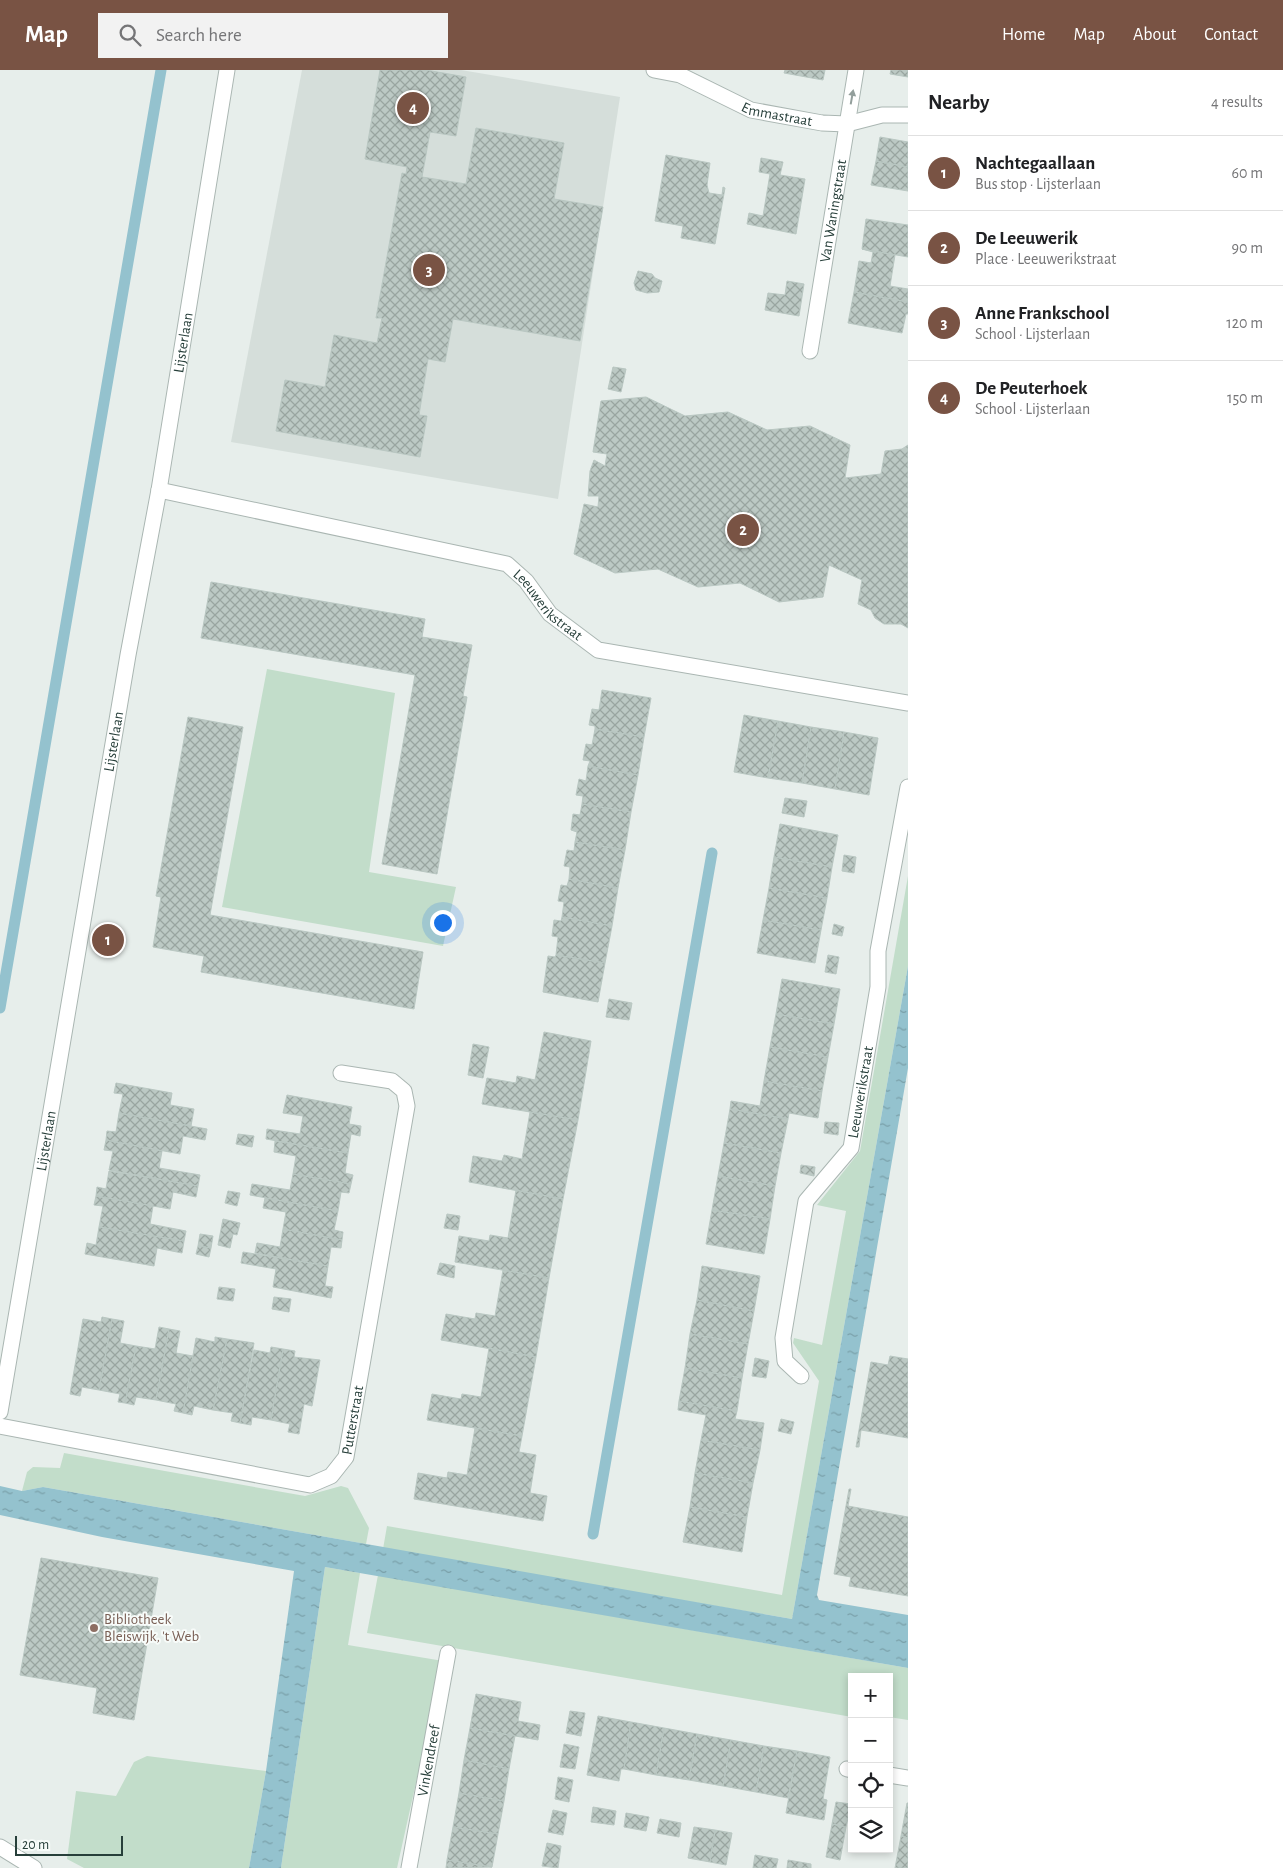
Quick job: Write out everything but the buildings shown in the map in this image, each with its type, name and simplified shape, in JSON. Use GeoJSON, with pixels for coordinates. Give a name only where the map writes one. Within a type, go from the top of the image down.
{"type":"FeatureCollection","features":[{"type":"Feature","properties":{"kind":"street","name":"Lijsterlaan"},"geometry":{"type":"LineString","coordinates":[[0,1412],[128,655],[159,490],[227,70]]}},
{"type":"Feature","properties":{"kind":"street","name":"Emmastraat"},"geometry":{"type":"LineString","coordinates":[[654,70],[680,75],[751,110],[822,123],[847,124],[882,114],[908,115]]}},
{"type":"Feature","properties":{"kind":"street","name":"Van Waningstraat"},"geometry":{"type":"LineString","coordinates":[[810,351],[856,70]]}},
{"type":"Feature","properties":{"kind":"street","name":"Leeuwerikstraat"},"geometry":{"type":"LineString","coordinates":[[159,490],[507,564],[526,581],[550,614],[598,650],[908,703]]}},
{"type":"Feature","properties":{"kind":"street","name":"Leeuwerikstraat"},"geometry":{"type":"LineString","coordinates":[[801,1376],[785,1361],[783,1338],[806,1202],[851,1148],[878,987],[878,951],[908,787]]}},
{"type":"Feature","properties":{"kind":"street","name":"Putterstraat"},"geometry":{"type":"LineString","coordinates":[[0,1426],[310,1485],[331,1476],[346,1457],[407,1106],[404,1091],[392,1082],[341,1073]]}},
{"type":"Feature","properties":{"kind":"street","name":"Vinkendreef"},"geometry":{"type":"LineString","coordinates":[[409,1868],[448,1653]]}},
{"type":"Feature","properties":{"kind":"street"},"geometry":{"type":"LineString","coordinates":[[893,1776],[908,1778]]}},
{"type":"Feature","properties":{"kind":"street"},"geometry":{"type":"LineString","coordinates":[[0,1847],[34,1868]]}},
{"type":"Feature","properties":{"kind":"shaded area"},"geometry":{"type":"Polygon","coordinates":[[[302,70],[461,70],[620,97],[558,499],[231,442],[302,70]]]}},
{"type":"Feature","properties":{"kind":"green space"},"geometry":{"type":"Polygon","coordinates":[[[267,669],[395,693],[369,872],[456,887],[443,946],[222,907],[267,669]]]}},
{"type":"Feature","properties":{"kind":"green space"},"geometry":{"type":"Polygon","coordinates":[[[908,876],[908,966],[792,1619],[383,1549],[387,1526],[782,1595],[819,1381],[793,1343],[794,1338],[822,1345],[846,1211],[817,1205],[860,1151],[908,876]]]}},
{"type":"Feature","properties":{"kind":"green space"},"geometry":{"type":"Polygon","coordinates":[[[64,1453],[305,1496],[341,1486],[348,1488],[369,1528],[366,1544],[43,1487],[22,1491],[27,1472],[33,1467],[60,1468],[64,1453]]]}},
{"type":"Feature","properties":{"kind":"green space"},"geometry":{"type":"Polygon","coordinates":[[[325,1567],[360,1573],[348,1645],[443,1661],[397,1868],[281,1868],[325,1567]]]}},
{"type":"Feature","properties":{"kind":"green space"},"geometry":{"type":"Polygon","coordinates":[[[378,1575],[908,1668],[908,1720],[893,1718],[893,1673],[848,1673],[848,1716],[367,1633],[378,1575]]]}},
{"type":"Feature","properties":{"kind":"green space"},"geometry":{"type":"Polygon","coordinates":[[[147,1756],[266,1771],[249,1868],[84,1868],[67,1859],[76,1791],[116,1796],[134,1762],[147,1756]]]}},
{"type":"Feature","properties":{"kind":"water"},"geometry":{"type":"Polygon","coordinates":[[[908,966],[908,1068],[817,1595],[819,1600],[908,1615],[908,1668],[325,1567],[281,1868],[249,1868],[266,1771],[294,1571],[102,1537],[0,1515],[0,1486],[22,1491],[43,1487],[792,1619],[908,966]]]}},
{"type":"Feature","properties":{"kind":"waterway"},"geometry":{"type":"LineString","coordinates":[[0,1008],[161,70]]}},
{"type":"Feature","properties":{"kind":"waterway"},"geometry":{"type":"LineString","coordinates":[[593,1534],[712,853]]}},
{"type":"Feature","properties":{"kind":"place","name":"De Peuterhoek"},"geometry":{"type":"Point","coordinates":[413,108]}},
{"type":"Feature","properties":{"kind":"place","name":"Anne Frankschool"},"geometry":{"type":"Point","coordinates":[429,270]}},
{"type":"Feature","properties":{"kind":"place","name":"De Leeuwerik"},"geometry":{"type":"Point","coordinates":[743,530]}},
{"type":"Feature","properties":{"kind":"place","name":"Nachtegaallaan"},"geometry":{"type":"Point","coordinates":[108,940]}},
{"type":"Feature","properties":{"kind":"place","name":"Bibliotheek Bleiswijk, 't Web"},"geometry":{"type":"Point","coordinates":[94,1628]}}]}
